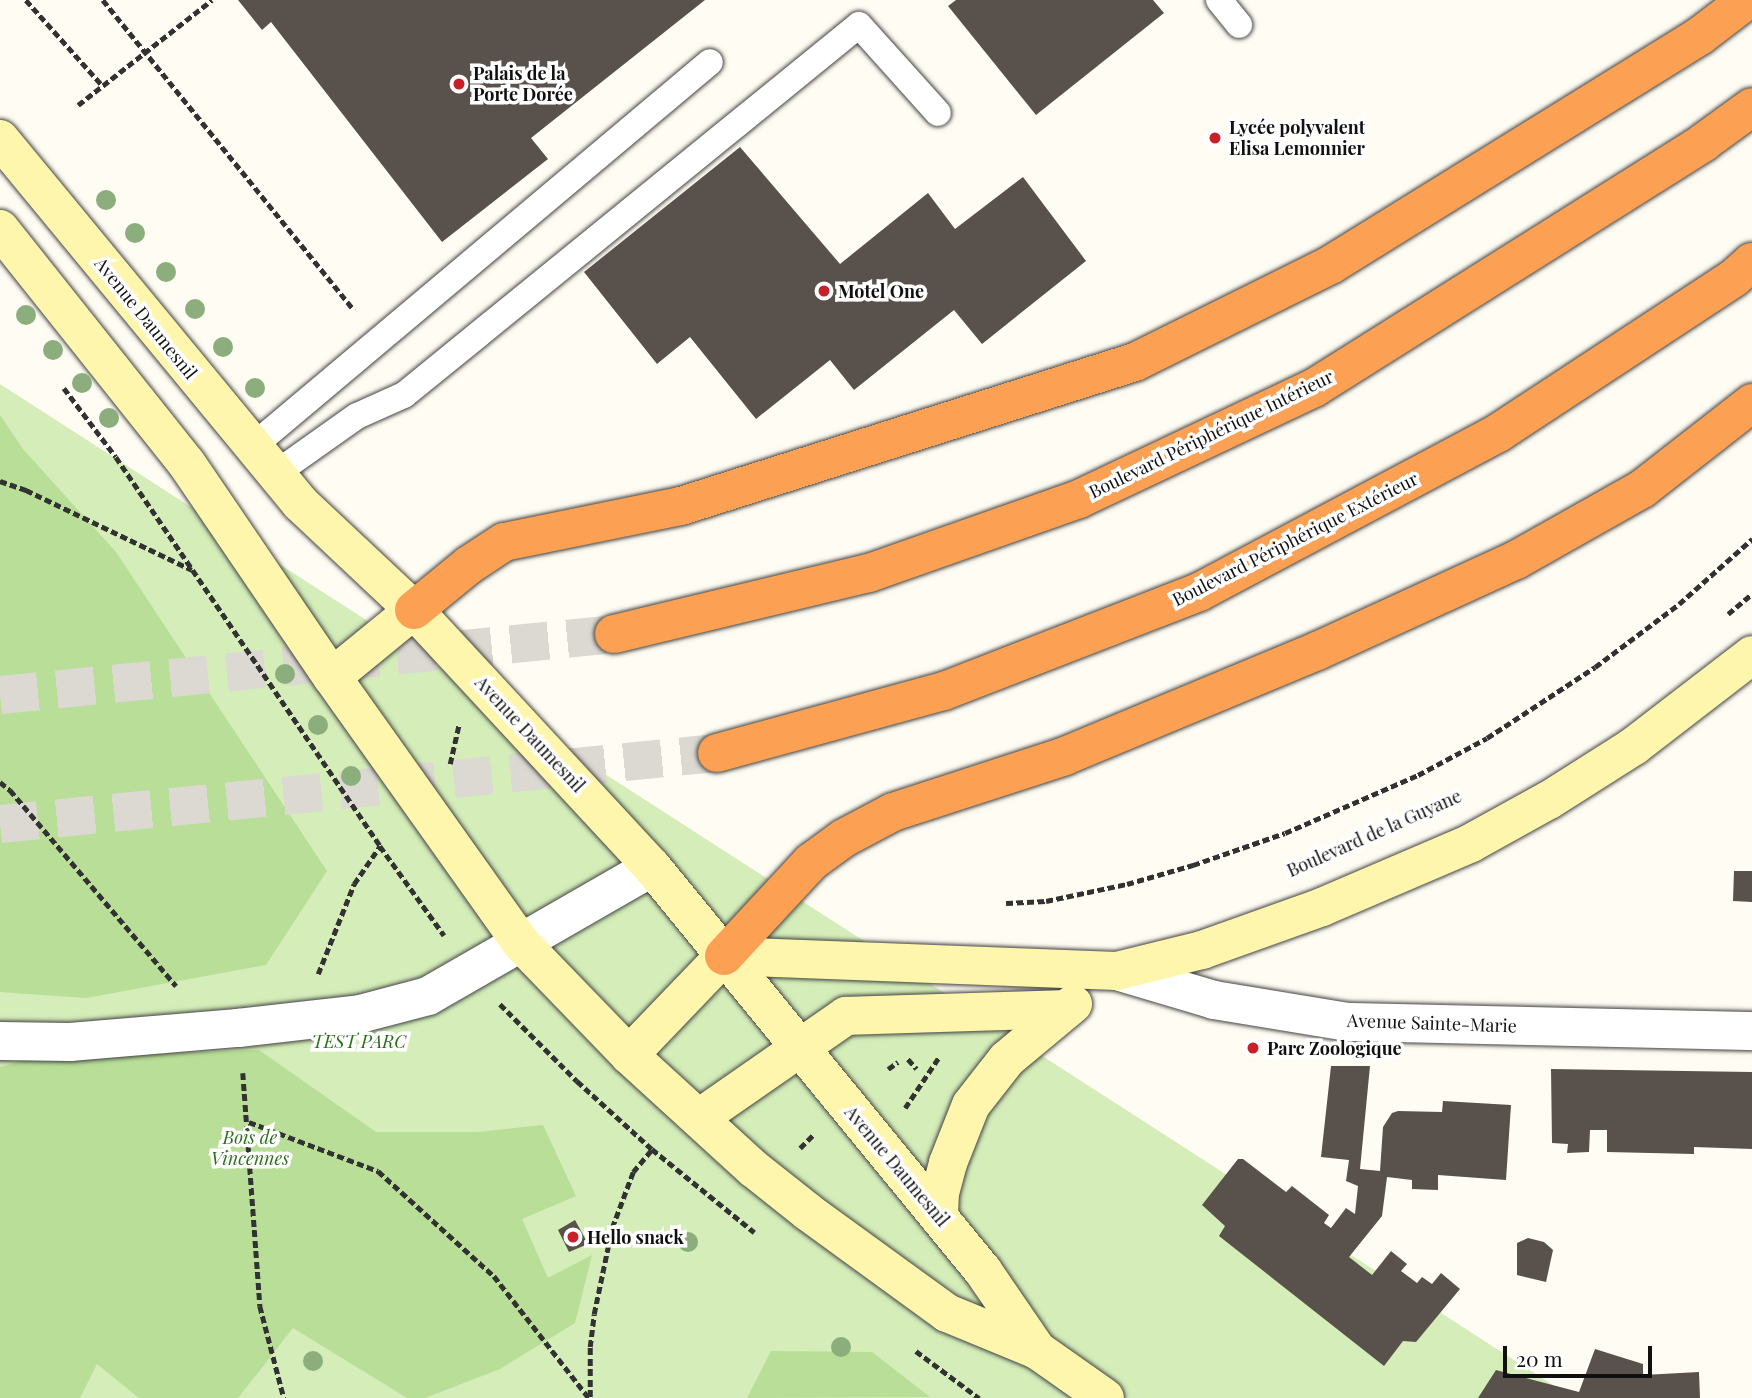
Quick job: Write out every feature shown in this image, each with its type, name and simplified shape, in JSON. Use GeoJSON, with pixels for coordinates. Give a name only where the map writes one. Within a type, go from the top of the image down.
{"type":"FeatureCollection","features":[{"type":"Feature","properties":{"kind":"highway"},"geometry":{"type":"LineString","coordinates":[[414,610],[469,565],[504,542],[681,506],[1135,362],[1332,264],[1701,35],[1747,0]]}},
{"type":"Feature","properties":{"kind":"highway","name":"Boulevard Périphérique Intérieur"},"geometry":{"type":"LineString","coordinates":[[614,635],[869,573],[1079,499],[1314,388],[1704,142],[1752,107]]}},
{"type":"Feature","properties":{"kind":"highway","name":"Boulevard Périphérique Extérieur"},"geometry":{"type":"LineString","coordinates":[[717,753],[944,691],[1199,592],[1498,433],[1734,278],[1752,262]]}},
{"type":"Feature","properties":{"kind":"highway"},"geometry":{"type":"LineString","coordinates":[[724,956],[811,862],[844,838],[893,812],[1065,756],[1317,651],[1516,560],[1642,489],[1752,403]]}},
{"type":"Feature","properties":{"kind":"main road","name":"Avenue Daumesnil"},"geometry":{"type":"LineString","coordinates":[[0,139],[300,503],[414,610],[652,867],[983,1271],[1037,1350]]}},
{"type":"Feature","properties":{"kind":"main road","name":"Avenue Daumesnil"},"geometry":{"type":"LineString","coordinates":[[0,229],[187,464],[332,677],[520,942],[628,1055],[771,1182],[923,1298],[947,1313],[1037,1350],[1105,1398]]}},
{"type":"Feature","properties":{"kind":"main road"},"geometry":{"type":"LineString","coordinates":[[332,677],[414,610]]}},
{"type":"Feature","properties":{"kind":"main road"},"geometry":{"type":"LineString","coordinates":[[628,1055],[724,956],[1117,971],[1254,933],[1394,879],[1471,843],[1634,746],[1752,655]]}},
{"type":"Feature","properties":{"kind":"main road"},"geometry":{"type":"LineString","coordinates":[[939,1217],[940,1192],[948,1163],[971,1105],[1007,1059],[1066,1009],[1117,971]]}},
{"type":"Feature","properties":{"kind":"main road"},"geometry":{"type":"LineString","coordinates":[[699,1118],[801,1050],[846,1016],[1066,1009]]}},
{"type":"Feature","properties":{"kind":"street"},"geometry":{"type":"LineString","coordinates":[[0,1041],[70,1042],[302,1021],[360,1014],[428,996],[652,867]]}},
{"type":"Feature","properties":{"kind":"street","name":"Avenue Sainte-Marie"},"geometry":{"type":"LineString","coordinates":[[1117,971],[1214,1000],[1349,1022],[1752,1031]]}},
{"type":"Feature","properties":{"kind":"lane"},"geometry":{"type":"LineString","coordinates":[[1219,0],[1239,25]]}},
{"type":"Feature","properties":{"kind":"lane"},"geometry":{"type":"LineString","coordinates":[[264,461],[404,395],[859,25],[938,113]]}},
{"type":"Feature","properties":{"kind":"lane"},"geometry":{"type":"LineString","coordinates":[[264,461],[379,340],[710,62]]}},
{"type":"Feature","properties":{"kind":"path"},"geometry":{"type":"LineString","coordinates":[[26,0],[103,86]]}},
{"type":"Feature","properties":{"kind":"path"},"geometry":{"type":"LineString","coordinates":[[103,0],[379,340]]}},
{"type":"Feature","properties":{"kind":"path"},"geometry":{"type":"LineString","coordinates":[[78,105],[212,0]]}},
{"type":"Feature","properties":{"kind":"path"},"geometry":{"type":"LineString","coordinates":[[61,384],[116,457],[380,846],[435,922]]}},
{"type":"Feature","properties":{"kind":"path"},"geometry":{"type":"LineString","coordinates":[[0,481],[26,490],[193,570]]}},
{"type":"Feature","properties":{"kind":"path","name":"Boulevard de la Guyane"},"geometry":{"type":"LineString","coordinates":[[1006,903],[1060,898],[1127,884],[1193,865],[1297,828],[1418,775],[1486,737],[1595,667],[1679,604],[1752,539]]}},
{"type":"Feature","properties":{"kind":"path"},"geometry":{"type":"LineString","coordinates":[[1723,619],[1752,594]]}},
{"type":"Feature","properties":{"kind":"path"},"geometry":{"type":"LineString","coordinates":[[449,771],[460,721]]}},
{"type":"Feature","properties":{"kind":"path"},"geometry":{"type":"LineString","coordinates":[[0,782],[225,1029],[249,1122],[260,1306],[284,1398]]}},
{"type":"Feature","properties":{"kind":"path"},"geometry":{"type":"LineString","coordinates":[[302,1021],[310,992],[354,884],[380,846]]}},
{"type":"Feature","properties":{"kind":"path"},"geometry":{"type":"LineString","coordinates":[[505,1010],[577,1082],[652,1149],[760,1235]]}},
{"type":"Feature","properties":{"kind":"path"},"geometry":{"type":"LineString","coordinates":[[249,1122],[379,1171],[494,1276],[590,1398]]}},
{"type":"Feature","properties":{"kind":"path"},"geometry":{"type":"LineString","coordinates":[[590,1398],[590,1347],[594,1314],[612,1227],[633,1172],[652,1149]]}},
{"type":"Feature","properties":{"kind":"green space","name":"TEST PARC"},"geometry":{"type":"Polygon","coordinates":[[[0,384],[1573,1398],[0,1398],[0,384]]]}},
{"type":"Feature","properties":{"kind":"green space"},"geometry":{"type":"Polygon","coordinates":[[[0,415],[23,449],[116,552],[327,871],[266,965],[86,998],[0,992],[0,415]]]}},
{"type":"Feature","properties":{"kind":"green space","name":"Bois de Vincennes"},"geometry":{"type":"Polygon","coordinates":[[[259,1050],[376,1132],[479,1132],[543,1125],[576,1196],[522,1219],[548,1278],[592,1255],[575,1323],[500,1369],[425,1398],[407,1398],[293,1328],[238,1398],[139,1398],[97,1364],[80,1398],[0,1398],[0,1067],[28,1059],[259,1050]]]}},
{"type":"Feature","properties":{"kind":"green space"},"geometry":{"type":"Polygon","coordinates":[[[771,1351],[872,1352],[930,1397],[747,1398],[771,1351]]]}},
{"type":"Feature","properties":{"kind":"building","name":"Palais de la Porte Dorée"},"geometry":{"type":"Polygon","coordinates":[[[238,0],[705,0],[531,138],[548,159],[442,242],[271,22],[262,30],[238,0]]]}},
{"type":"Feature","properties":{"kind":"building"},"geometry":{"type":"Polygon","coordinates":[[[956,0],[1153,0],[1164,13],[1036,115],[948,6],[956,0]]]}},
{"type":"Feature","properties":{"kind":"building","name":"Motel One"},"geometry":{"type":"Polygon","coordinates":[[[740,147],[840,264],[928,193],[955,229],[1023,177],[1086,261],[982,344],[954,310],[854,390],[830,360],[756,419],[690,337],[657,364],[584,272],[740,147]]]}},
{"type":"Feature","properties":{"kind":"building"},"geometry":{"type":"Polygon","coordinates":[[[1734,871],[1752,871],[1752,902],[1733,901],[1734,871]]]}},
{"type":"Feature","properties":{"kind":"building"},"geometry":{"type":"Polygon","coordinates":[[[1331,1066],[1370,1066],[1360,1169],[1380,1171],[1383,1127],[1392,1113],[1442,1112],[1443,1101],[1511,1105],[1506,1180],[1438,1175],[1438,1190],[1412,1189],[1412,1180],[1387,1177],[1382,1216],[1349,1257],[1372,1275],[1391,1251],[1407,1264],[1401,1271],[1417,1283],[1422,1277],[1432,1284],[1441,1273],[1460,1289],[1416,1342],[1403,1341],[1384,1366],[1219,1236],[1225,1226],[1202,1205],[1238,1159],[1243,1159],[1286,1192],[1292,1186],[1329,1215],[1324,1223],[1331,1228],[1346,1208],[1355,1214],[1358,1186],[1346,1181],[1349,1160],[1321,1157],[1331,1066]]]}},
{"type":"Feature","properties":{"kind":"building"},"geometry":{"type":"Polygon","coordinates":[[[1551,1069],[1752,1072],[1752,1149],[1694,1147],[1694,1154],[1607,1152],[1607,1130],[1590,1130],[1589,1152],[1567,1153],[1568,1144],[1552,1143],[1551,1069]]]}},
{"type":"Feature","properties":{"kind":"building","name":"Hello snack"},"geometry":{"type":"Polygon","coordinates":[[[575,1220],[588,1244],[569,1252],[558,1230],[575,1220]]]}},
{"type":"Feature","properties":{"kind":"building"},"geometry":{"type":"Polygon","coordinates":[[[1528,1238],[1544,1242],[1553,1250],[1546,1282],[1517,1275],[1517,1243],[1528,1238]]]}},
{"type":"Feature","properties":{"kind":"building"},"geometry":{"type":"Polygon","coordinates":[[[1595,1349],[1643,1364],[1643,1375],[1699,1372],[1700,1398],[1478,1398],[1496,1370],[1579,1392],[1595,1349]]]}},
{"type":"Feature","properties":{"kind":"tunnel"},"geometry":{"type":"LineString","coordinates":[[0,695],[614,634]]}},
{"type":"Feature","properties":{"kind":"tunnel"},"geometry":{"type":"LineString","coordinates":[[0,824],[717,753]]}},
{"type":"Feature","properties":{"kind":"place","name":"Palais de la Porte Dorée"},"geometry":{"type":"Point","coordinates":[459,84]}},
{"type":"Feature","properties":{"kind":"place","name":"Lycée polyvalent Elisa Lemonnier"},"geometry":{"type":"Point","coordinates":[1215,138]}},
{"type":"Feature","properties":{"kind":"place","name":"Motel One"},"geometry":{"type":"Point","coordinates":[824,291]}},
{"type":"Feature","properties":{"kind":"place","name":"Parc Zoologique"},"geometry":{"type":"Point","coordinates":[1253,1048]}},
{"type":"Feature","properties":{"kind":"place","name":"Hello snack"},"geometry":{"type":"Point","coordinates":[573,1237]}}]}
